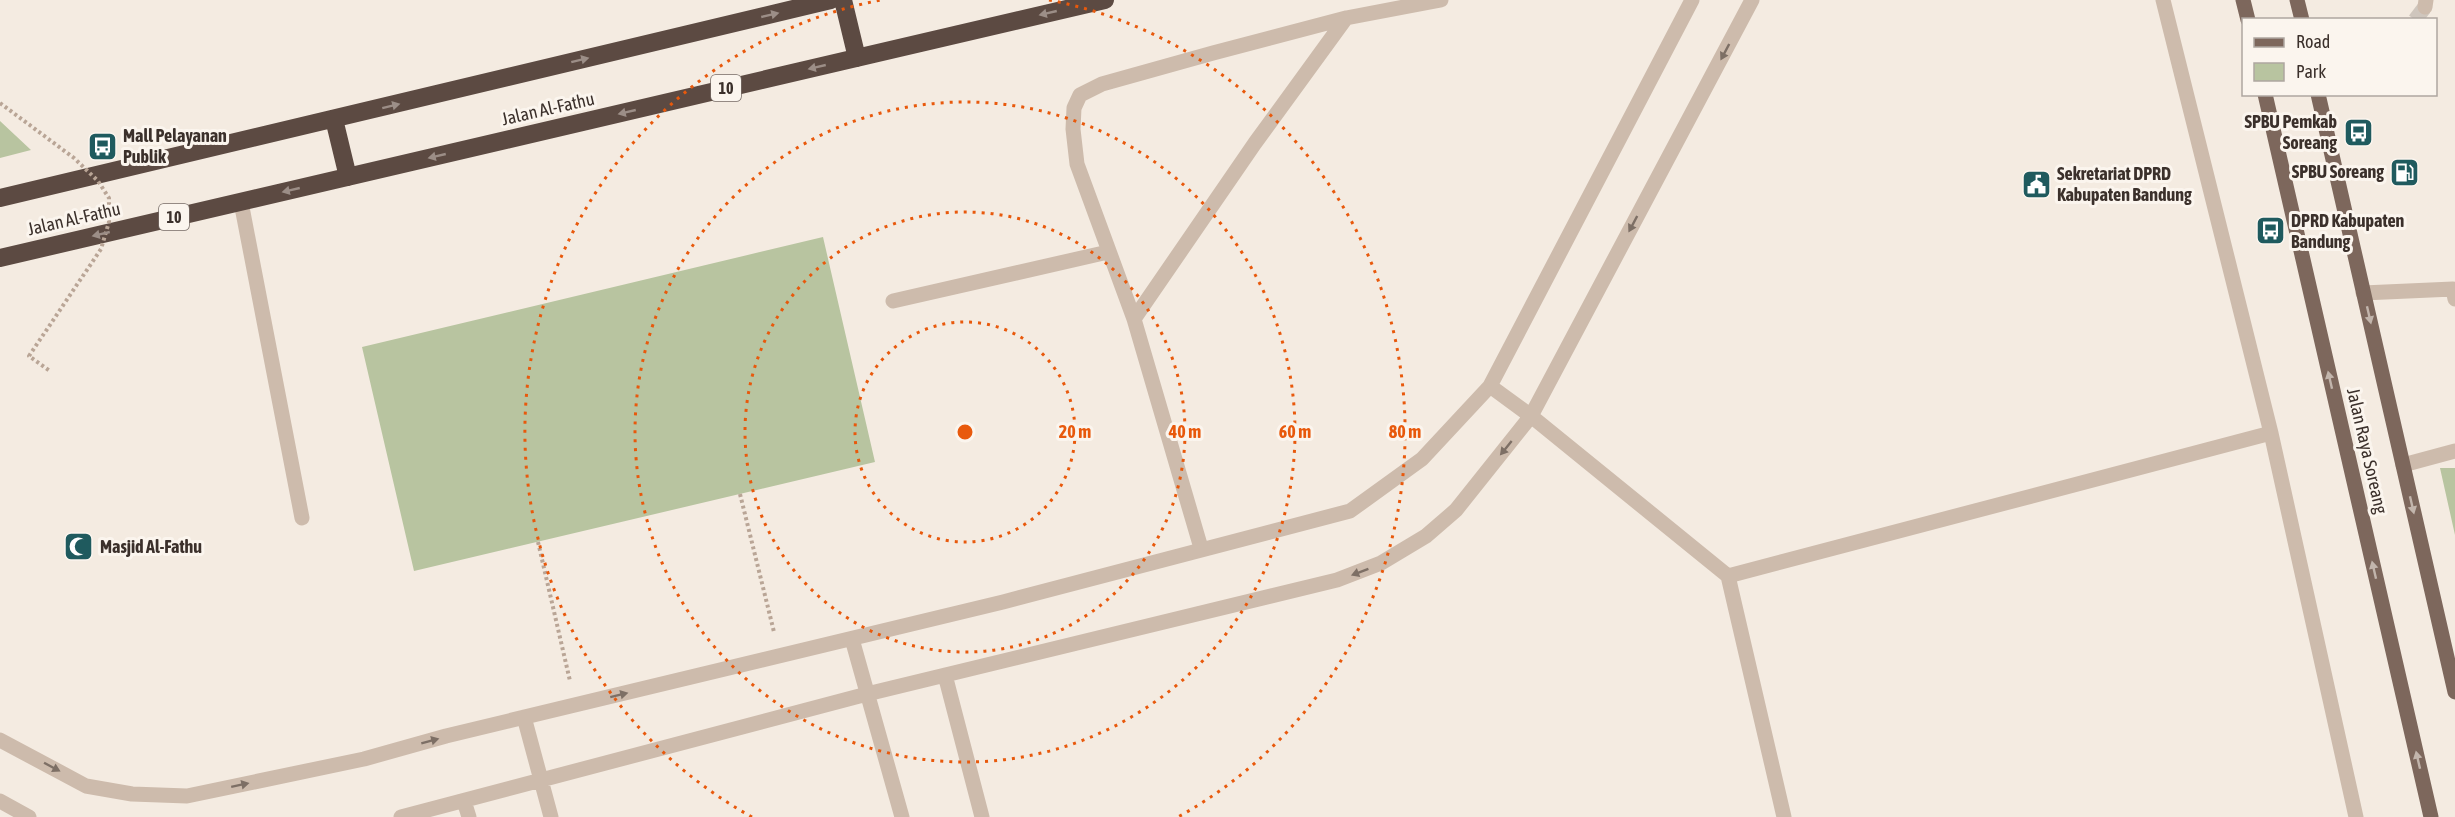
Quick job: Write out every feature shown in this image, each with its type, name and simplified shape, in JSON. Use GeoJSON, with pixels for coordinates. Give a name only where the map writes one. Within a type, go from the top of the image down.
{"type":"FeatureCollection","features":[{"type":"Feature","properties":{"kind":"highway","name":"Jalan Al-Fathu"},"geometry":{"type":"LineString","coordinates":[[0,198],[831,0]]}},
{"type":"Feature","properties":{"kind":"highway"},"geometry":{"type":"LineString","coordinates":[[843,0],[857,58]]}},
{"type":"Feature","properties":{"kind":"highway","name":"Jalan Al-Fathu"},"geometry":{"type":"LineString","coordinates":[[0,258],[1105,0]]}},
{"type":"Feature","properties":{"kind":"highway"},"geometry":{"type":"LineString","coordinates":[[334,119],[348,177]]}},
{"type":"Feature","properties":{"kind":"main road"},"geometry":{"type":"LineString","coordinates":[[2243,0],[2248,18]]}},
{"type":"Feature","properties":{"kind":"main road"},"geometry":{"type":"LineString","coordinates":[[2297,0],[2302,18]]}},
{"type":"Feature","properties":{"kind":"main road","name":"Jalan Raya Soreang"},"geometry":{"type":"LineString","coordinates":[[2265,96],[2431,817]]}},
{"type":"Feature","properties":{"kind":"main road","name":"Jalan Raya Soreang"},"geometry":{"type":"LineString","coordinates":[[2318,96],[2455,692]]}},
{"type":"Feature","properties":{"kind":"street"},"geometry":{"type":"LineString","coordinates":[[1201,548],[1134,319],[1077,164],[1073,129],[1074,108],[1080,95],[1102,84],[1346,18],[1441,0]]}},
{"type":"Feature","properties":{"kind":"street"},"geometry":{"type":"LineString","coordinates":[[0,740],[86,786],[132,794],[187,796],[364,759],[524,717],[1003,602],[1201,548],[1350,511],[1422,459],[1490,386],[1692,0]]}},
{"type":"Feature","properties":{"kind":"street"},"geometry":{"type":"LineString","coordinates":[[401,817],[867,694],[1337,580],[1381,563],[1426,536],[1456,510],[1532,416],[1752,0]]}},
{"type":"Feature","properties":{"kind":"street"},"geometry":{"type":"LineString","coordinates":[[2163,0],[2271,433],[2356,817]]}},
{"type":"Feature","properties":{"kind":"street"},"geometry":{"type":"LineString","coordinates":[[1134,319],[1194,235],[1255,143],[1346,18]]}},
{"type":"Feature","properties":{"kind":"street"},"geometry":{"type":"LineString","coordinates":[[241,202],[302,518]]}},
{"type":"Feature","properties":{"kind":"street"},"geometry":{"type":"LineString","coordinates":[[893,301],[1108,252]]}},
{"type":"Feature","properties":{"kind":"street"},"geometry":{"type":"LineString","coordinates":[[2363,292],[2454,292]]}},
{"type":"Feature","properties":{"kind":"street"},"geometry":{"type":"LineString","coordinates":[[1490,386],[1532,416],[1728,576],[1784,817]]}},
{"type":"Feature","properties":{"kind":"street"},"geometry":{"type":"LineString","coordinates":[[1728,576],[2271,433]]}},
{"type":"Feature","properties":{"kind":"street"},"geometry":{"type":"LineString","coordinates":[[2403,465],[2455,451]]}},
{"type":"Feature","properties":{"kind":"street"},"geometry":{"type":"LineString","coordinates":[[852,639],[902,817]]}},
{"type":"Feature","properties":{"kind":"street"},"geometry":{"type":"LineString","coordinates":[[945,675],[982,817]]}},
{"type":"Feature","properties":{"kind":"street"},"geometry":{"type":"LineString","coordinates":[[524,717],[551,817]]}},
{"type":"Feature","properties":{"kind":"street"},"geometry":{"type":"LineString","coordinates":[[0,801],[29,817]]}},
{"type":"Feature","properties":{"kind":"street"},"geometry":{"type":"LineString","coordinates":[[464,801],[469,817]]}},
{"type":"Feature","properties":{"kind":"path"},"geometry":{"type":"LineString","coordinates":[[0,103],[74,158],[98,181],[109,198],[109,222],[101,249],[29,356],[50,371]]}},
{"type":"Feature","properties":{"kind":"path"},"geometry":{"type":"LineString","coordinates":[[740,494],[780,656]]}},
{"type":"Feature","properties":{"kind":"path"},"geometry":{"type":"LineString","coordinates":[[538,542],[576,705]]}},
{"type":"Feature","properties":{"kind":"green space"},"geometry":{"type":"Polygon","coordinates":[[[0,121],[31,150],[0,158],[0,121]]]}},
{"type":"Feature","properties":{"kind":"green space"},"geometry":{"type":"Polygon","coordinates":[[[823,237],[875,462],[414,571],[362,347],[823,237]]]}},
{"type":"Feature","properties":{"kind":"green space"},"geometry":{"type":"Polygon","coordinates":[[[2440,468],[2455,468],[2455,535],[2440,468]]]}},
{"type":"Feature","properties":{"kind":"tunnel"},"geometry":{"type":"LineString","coordinates":[[2417,18],[2425,7]]}},
{"type":"Feature","properties":{"kind":"place","name":"SPBU Pemkab Soreang"},"geometry":{"type":"Point","coordinates":[2358,132]}},
{"type":"Feature","properties":{"kind":"place","name":"Mall Pelayanan Publik"},"geometry":{"type":"Point","coordinates":[102,146]}},
{"type":"Feature","properties":{"kind":"place","name":"SPBU Soreang"},"geometry":{"type":"Point","coordinates":[2405,172]}},
{"type":"Feature","properties":{"kind":"place","name":"Sekretariat DPRD Kabupaten Bandung"},"geometry":{"type":"Point","coordinates":[2036,184]}},
{"type":"Feature","properties":{"kind":"place","name":"DPRD Kabupaten Bandung"},"geometry":{"type":"Point","coordinates":[2270,231]}},
{"type":"Feature","properties":{"kind":"place","name":"Masjid Al-Fathu"},"geometry":{"type":"Point","coordinates":[79,547]}}]}
